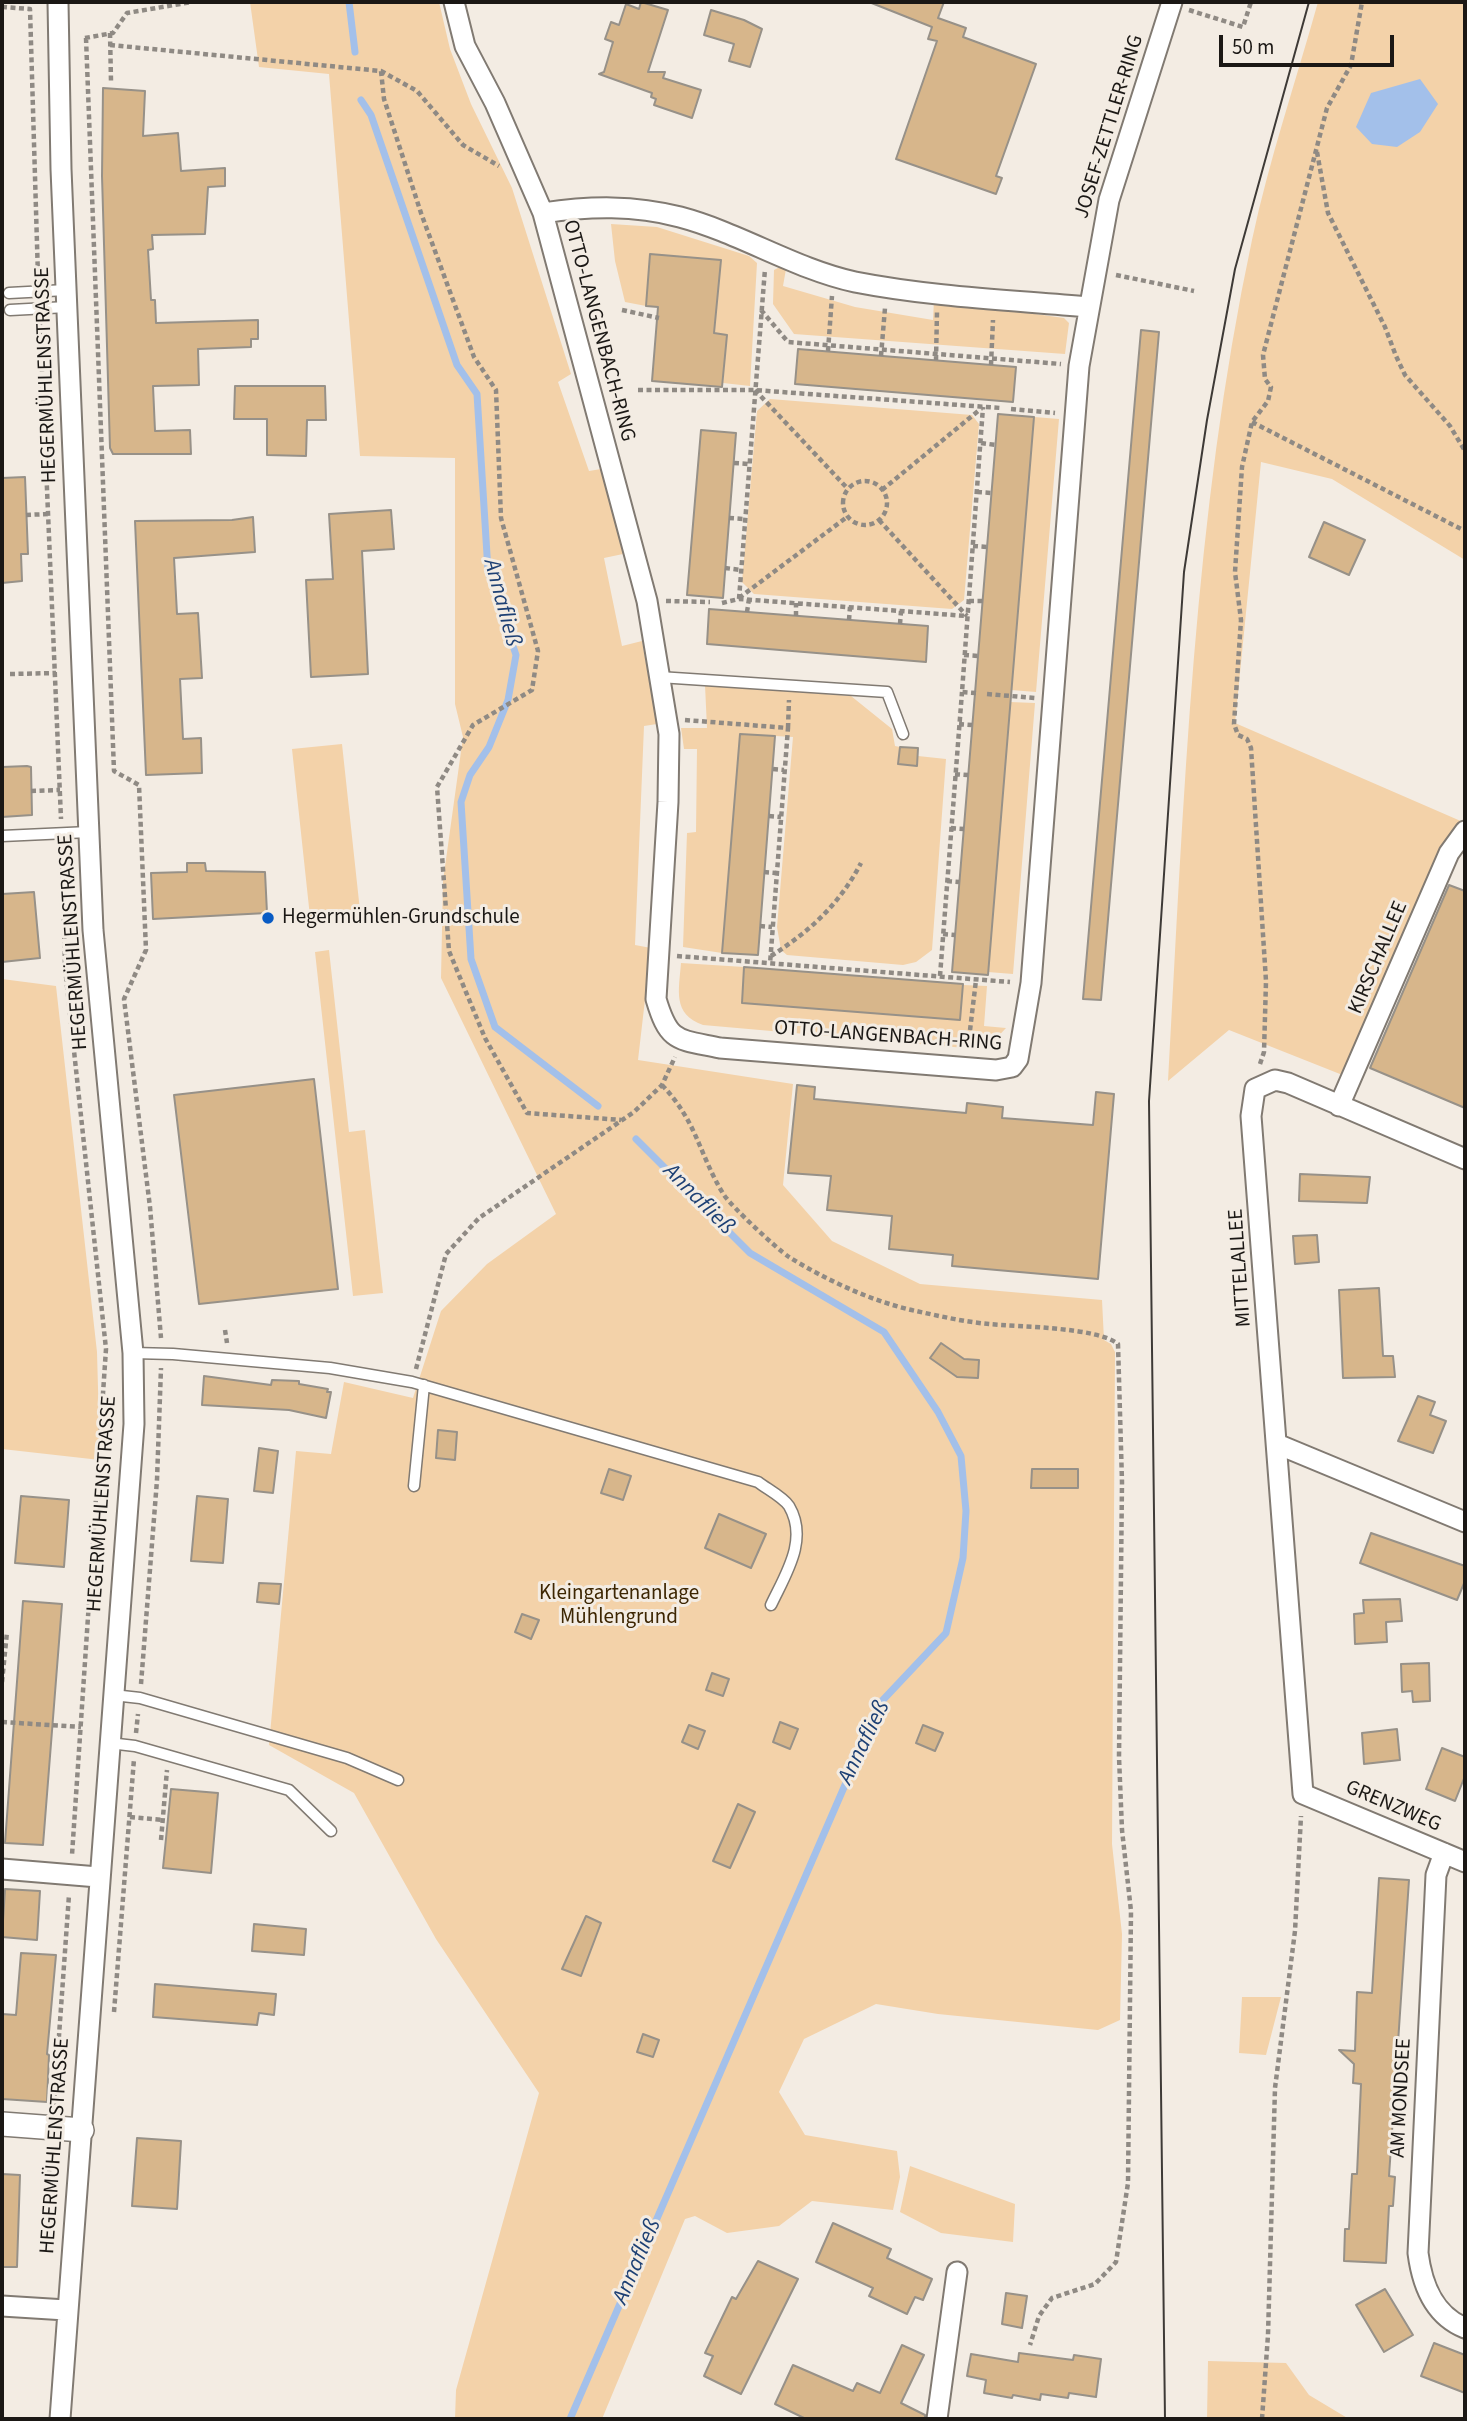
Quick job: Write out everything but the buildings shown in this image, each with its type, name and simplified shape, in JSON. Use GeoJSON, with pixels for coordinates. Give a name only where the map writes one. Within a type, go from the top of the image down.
{"type":"FeatureCollection","features":[{"type":"Feature","properties":{"kind":"street","name":"HEGERMÜHLENSTRASSE"},"geometry":{"type":"LineString","coordinates":[[58,2],[66,299],[96,983],[133,1353],[134,1447],[108,1743],[60,2419]]}},
{"type":"Feature","properties":{"kind":"street"},"geometry":{"type":"LineString","coordinates":[[454,2],[465,46],[534,186],[543,213]]}},
{"type":"Feature","properties":{"kind":"street","name":"JOSEF-ZETTLER-RING"},"geometry":{"type":"LineString","coordinates":[[1088,307],[1109,200],[1172,3]]}},
{"type":"Feature","properties":{"kind":"street","name":"OTTO-LANGENBACH-RING"},"geometry":{"type":"LineString","coordinates":[[582,207],[622,207],[681,218],[766,251],[834,275],[886,286],[936,294],[1088,307],[1079,366],[1031,983],[1022,1049],[1012,1067],[1006,1070],[733,1049],[684,1040],[665,1028],[656,999],[668,802],[667,719],[647,601],[543,213],[582,207]]}},
{"type":"Feature","properties":{"kind":"street","name":"KIRSCHALLEE"},"geometry":{"type":"LineString","coordinates":[[1339,1106],[1449,853],[1465,831]]}},
{"type":"Feature","properties":{"kind":"street"},"geometry":{"type":"LineString","coordinates":[[1255,1088],[1275,1080],[1465,1159]]}},
{"type":"Feature","properties":{"kind":"street","name":"MITTELALLEE"},"geometry":{"type":"LineString","coordinates":[[1255,1088],[1251,1116],[1277,1444],[1288,1629],[1303,1794]]}},
{"type":"Feature","properties":{"kind":"street"},"geometry":{"type":"LineString","coordinates":[[1277,1444],[1465,1522]]}},
{"type":"Feature","properties":{"kind":"street","name":"GRENZWEG"},"geometry":{"type":"LineString","coordinates":[[1303,1794],[1465,1862]]}},
{"type":"Feature","properties":{"kind":"street","name":"AM MONDSEE"},"geometry":{"type":"LineString","coordinates":[[1444,1853],[1436,1875],[1418,2253],[1420,2273],[1438,2308],[1452,2322],[1465,2328]]}},
{"type":"Feature","properties":{"kind":"street"},"geometry":{"type":"LineString","coordinates":[[2,1869],[98,1877]]}},
{"type":"Feature","properties":{"kind":"street"},"geometry":{"type":"LineString","coordinates":[[2,2124],[82,2130]]}},
{"type":"Feature","properties":{"kind":"street"},"geometry":{"type":"LineString","coordinates":[[937,2419],[957,2272]]}},
{"type":"Feature","properties":{"kind":"street"},"geometry":{"type":"LineString","coordinates":[[2,2306],[66,2310]]}},
{"type":"Feature","properties":{"kind":"lane"},"geometry":{"type":"LineString","coordinates":[[9,293],[38,292],[66,299]]}},
{"type":"Feature","properties":{"kind":"lane"},"geometry":{"type":"LineString","coordinates":[[10,310],[39,309],[66,299]]}},
{"type":"Feature","properties":{"kind":"lane"},"geometry":{"type":"LineString","coordinates":[[659,677],[790,683],[887,692],[903,734]]}},
{"type":"Feature","properties":{"kind":"lane"},"geometry":{"type":"LineString","coordinates":[[2,836],[89,832]]}},
{"type":"Feature","properties":{"kind":"lane"},"geometry":{"type":"LineString","coordinates":[[133,1353],[330,1368],[412,1382],[758,1482],[788,1504],[796,1526],[796,1553],[771,1605]]}},
{"type":"Feature","properties":{"kind":"lane"},"geometry":{"type":"LineString","coordinates":[[414,1486],[424,1385]]}},
{"type":"Feature","properties":{"kind":"lane"},"geometry":{"type":"LineString","coordinates":[[112,1695],[140,1698],[347,1758],[398,1780]]}},
{"type":"Feature","properties":{"kind":"lane"},"geometry":{"type":"LineString","coordinates":[[108,1743],[135,1746],[289,1790],[331,1831]]}},
{"type":"Feature","properties":{"kind":"path"},"geometry":{"type":"LineString","coordinates":[[86,38],[110,33],[127,13],[192,2]]}},
{"type":"Feature","properties":{"kind":"path"},"geometry":{"type":"LineString","coordinates":[[1172,3],[1242,27],[1251,2]]}},
{"type":"Feature","properties":{"kind":"path"},"geometry":{"type":"LineString","coordinates":[[1255,1088],[1264,1052],[1266,981],[1251,748],[1247,739],[1238,735],[1234,724],[1241,620],[1235,572],[1242,467],[1252,422],[1268,401],[1271,387],[1265,379],[1263,355],[1327,108],[1351,65],[1362,2]]}},
{"type":"Feature","properties":{"kind":"path"},"geometry":{"type":"LineString","coordinates":[[2,7],[30,9],[38,292]]}},
{"type":"Feature","properties":{"kind":"path"},"geometry":{"type":"LineString","coordinates":[[110,33],[111,80]]}},
{"type":"Feature","properties":{"kind":"path"},"geometry":{"type":"LineString","coordinates":[[110,45],[381,71],[417,91],[463,145],[534,186]]}},
{"type":"Feature","properties":{"kind":"path"},"geometry":{"type":"LineString","coordinates":[[381,71],[384,99],[421,213],[474,357],[496,390],[501,518],[538,652],[532,690],[472,725],[437,787],[449,951],[485,1038],[527,1113],[621,1120]]}},
{"type":"Feature","properties":{"kind":"path"},"geometry":{"type":"LineString","coordinates":[[1316,150],[1328,213],[1385,327],[1395,356],[1405,375],[1450,426],[1465,451]]}},
{"type":"Feature","properties":{"kind":"path"},"geometry":{"type":"LineString","coordinates":[[738,599],[766,251]]}},
{"type":"Feature","properties":{"kind":"path"},"geometry":{"type":"LineString","coordinates":[[1095,270],[1194,291]]}},
{"type":"Feature","properties":{"kind":"path"},"geometry":{"type":"LineString","coordinates":[[828,348],[834,275]]}},
{"type":"Feature","properties":{"kind":"path"},"geometry":{"type":"LineString","coordinates":[[881,353],[886,286]]}},
{"type":"Feature","properties":{"kind":"path"},"geometry":{"type":"LineString","coordinates":[[936,294],[936,357]]}},
{"type":"Feature","properties":{"kind":"path"},"geometry":{"type":"LineString","coordinates":[[991,362],[995,299]]}},
{"type":"Feature","properties":{"kind":"path"},"geometry":{"type":"LineString","coordinates":[[39,309],[62,833],[65,967],[106,1349],[49,2174]]}},
{"type":"Feature","properties":{"kind":"path"},"geometry":{"type":"LineString","coordinates":[[622,310],[659,318]]}},
{"type":"Feature","properties":{"kind":"path"},"geometry":{"type":"LineString","coordinates":[[761,310],[788,342],[881,353],[1079,366]]}},
{"type":"Feature","properties":{"kind":"path","name":"OTTO-LANGENBACH-RING"},"geometry":{"type":"LineString","coordinates":[[638,390],[754,390],[1001,408]]}},
{"type":"Feature","properties":{"kind":"path"},"geometry":{"type":"LineString","coordinates":[[754,390],[848,489]]}},
{"type":"Feature","properties":{"kind":"path"},"geometry":{"type":"LineString","coordinates":[[940,976],[983,407]]}},
{"type":"Feature","properties":{"kind":"path"},"geometry":{"type":"LineString","coordinates":[[882,490],[983,407]]}},
{"type":"Feature","properties":{"kind":"path"},"geometry":{"type":"LineString","coordinates":[[1011,409],[1076,414]]}},
{"type":"Feature","properties":{"kind":"path"},"geometry":{"type":"LineString","coordinates":[[1252,422],[1465,531]]}},
{"type":"Feature","properties":{"kind":"path"},"geometry":{"type":"LineString","coordinates":[[981,443],[996,445]]}},
{"type":"Feature","properties":{"kind":"path"},"geometry":{"type":"LineString","coordinates":[[734,463],[749,464]]}},
{"type":"Feature","properties":{"kind":"path"},"geometry":{"type":"LineString","coordinates":[[867,481],[882,490],[886,506],[878,520],[862,525],[847,517],[843,500],[848,489],[867,481]]}},
{"type":"Feature","properties":{"kind":"path"},"geometry":{"type":"LineString","coordinates":[[977,492],[992,493]]}},
{"type":"Feature","properties":{"kind":"path"},"geometry":{"type":"LineString","coordinates":[[26,515],[48,514]]}},
{"type":"Feature","properties":{"kind":"path"},"geometry":{"type":"LineString","coordinates":[[729,517],[744,519]]}},
{"type":"Feature","properties":{"kind":"path"},"geometry":{"type":"LineString","coordinates":[[738,599],[847,517]]}},
{"type":"Feature","properties":{"kind":"path"},"geometry":{"type":"LineString","coordinates":[[878,520],[968,616]]}},
{"type":"Feature","properties":{"kind":"path"},"geometry":{"type":"LineString","coordinates":[[973,546],[987,547]]}},
{"type":"Feature","properties":{"kind":"path"},"geometry":{"type":"LineString","coordinates":[[725,568],[741,570]]}},
{"type":"Feature","properties":{"kind":"path"},"geometry":{"type":"LineString","coordinates":[[722,603],[748,599],[968,616]]}},
{"type":"Feature","properties":{"kind":"path"},"geometry":{"type":"LineString","coordinates":[[747,612],[748,599]]}},
{"type":"Feature","properties":{"kind":"path"},"geometry":{"type":"LineString","coordinates":[[647,601],[710,602]]}},
{"type":"Feature","properties":{"kind":"path"},"geometry":{"type":"LineString","coordinates":[[969,601],[983,601]]}},
{"type":"Feature","properties":{"kind":"path"},"geometry":{"type":"LineString","coordinates":[[796,603],[796,616]]}},
{"type":"Feature","properties":{"kind":"path"},"geometry":{"type":"LineString","coordinates":[[849,620],[850,607]]}},
{"type":"Feature","properties":{"kind":"path"},"geometry":{"type":"LineString","coordinates":[[900,624],[901,611]]}},
{"type":"Feature","properties":{"kind":"path"},"geometry":{"type":"LineString","coordinates":[[964,655],[978,656]]}},
{"type":"Feature","properties":{"kind":"path"},"geometry":{"type":"LineString","coordinates":[[10,674],[81,672]]}},
{"type":"Feature","properties":{"kind":"path"},"geometry":{"type":"LineString","coordinates":[[773,966],[770,957],[790,683]]}},
{"type":"Feature","properties":{"kind":"path"},"geometry":{"type":"LineString","coordinates":[[962,692],[976,693]]}},
{"type":"Feature","properties":{"kind":"path"},"geometry":{"type":"LineString","coordinates":[[987,694],[1053,699]]}},
{"type":"Feature","properties":{"kind":"path"},"geometry":{"type":"LineString","coordinates":[[667,719],[788,727]]}},
{"type":"Feature","properties":{"kind":"path"},"geometry":{"type":"LineString","coordinates":[[959,724],[972,725]]}},
{"type":"Feature","properties":{"kind":"path"},"geometry":{"type":"LineString","coordinates":[[773,769],[784,770]]}},
{"type":"Feature","properties":{"kind":"path"},"geometry":{"type":"LineString","coordinates":[[956,774],[968,775]]}},
{"type":"Feature","properties":{"kind":"path"},"geometry":{"type":"LineString","coordinates":[[32,791],[60,790]]}},
{"type":"Feature","properties":{"kind":"path"},"geometry":{"type":"LineString","coordinates":[[769,816],[781,817]]}},
{"type":"Feature","properties":{"kind":"path"},"geometry":{"type":"LineString","coordinates":[[951,828],[964,829]]}},
{"type":"Feature","properties":{"kind":"path"},"geometry":{"type":"LineString","coordinates":[[770,957],[815,926],[838,899],[861,863]]}},
{"type":"Feature","properties":{"kind":"path"},"geometry":{"type":"LineString","coordinates":[[764,872],[776,873]]}},
{"type":"Feature","properties":{"kind":"path"},"geometry":{"type":"LineString","coordinates":[[947,881],[960,882]]}},
{"type":"Feature","properties":{"kind":"path"},"geometry":{"type":"LineString","coordinates":[[760,926],[772,927]]}},
{"type":"Feature","properties":{"kind":"path"},"geometry":{"type":"LineString","coordinates":[[943,934],[955,935]]}},
{"type":"Feature","properties":{"kind":"path"},"geometry":{"type":"LineString","coordinates":[[659,955],[932,979],[940,976],[1031,983]]}},
{"type":"Feature","properties":{"kind":"path"},"geometry":{"type":"LineString","coordinates":[[962,1068],[971,1034],[976,979]]}},
{"type":"Feature","properties":{"kind":"path"},"geometry":{"type":"LineString","coordinates":[[412,1382],[446,1254],[479,1218],[621,1120],[662,1085],[684,1040]]}},
{"type":"Feature","properties":{"kind":"path"},"geometry":{"type":"LineString","coordinates":[[662,1085],[692,1123],[725,1196],[787,1256],[875,1299],[914,1311],[989,1324],[1088,1334],[1111,1338],[1118,1344],[1122,1482],[1119,1757],[1122,1829],[1131,1911],[1128,2183],[1116,2262],[1095,2284],[1052,2298],[1039,2316],[1030,2345]]}},
{"type":"Feature","properties":{"kind":"path"},"geometry":{"type":"LineString","coordinates":[[2,1682],[7,1632]]}},
{"type":"Feature","properties":{"kind":"path"},"geometry":{"type":"LineString","coordinates":[[2,1722],[81,1727]]}},
{"type":"Feature","properties":{"kind":"path"},"geometry":{"type":"LineString","coordinates":[[161,1840],[168,1755]]}},
{"type":"Feature","properties":{"kind":"path"},"geometry":{"type":"LineString","coordinates":[[1262,2419],[1268,2335],[1275,2088],[1294,1931],[1303,1794]]}},
{"type":"Feature","properties":{"kind":"path"},"geometry":{"type":"LineString","coordinates":[[130,1817],[163,1820]]}},
{"type":"Feature","properties":{"kind":"green space","name":"Kleingartenanlage Mühlengrund"},"geometry":{"type":"Polygon","coordinates":[[[250,2],[439,2],[450,49],[471,104],[512,188],[571,374],[558,382],[589,471],[601,469],[623,554],[604,558],[622,646],[642,641],[657,724],[644,726],[635,945],[651,948],[638,1060],[793,1084],[783,1185],[832,1241],[920,1284],[1102,1300],[1104,1340],[1111,1344],[1115,1352],[1112,1844],[1122,1934],[1120,2020],[1098,2030],[938,2014],[876,2004],[804,2039],[779,2092],[805,2135],[897,2151],[900,2177],[893,2210],[812,2201],[779,2226],[727,2233],[695,2216],[685,2219],[602,2419],[455,2419],[456,2390],[539,2093],[436,1939],[354,1793],[269,1745],[296,1451],[331,1454],[344,1382],[413,1398],[441,1311],[487,1264],[556,1214],[441,978],[443,881],[463,737],[455,704],[455,458],[360,456],[329,74],[259,67],[250,2]]]}},
{"type":"Feature","properties":{"kind":"green space"},"geometry":{"type":"Polygon","coordinates":[[[1318,2],[1465,2],[1465,560],[1332,479],[1261,462],[1235,723],[1463,822],[1345,1076],[1229,1030],[1168,1081],[1194,659],[1216,448],[1252,240],[1318,2]]]}},
{"type":"Feature","properties":{"kind":"green space"},"geometry":{"type":"Polygon","coordinates":[[[611,224],[657,227],[749,256],[757,263],[750,386],[723,383],[727,335],[712,333],[720,260],[650,254],[646,306],[625,302],[615,261],[611,224]]]}},
{"type":"Feature","properties":{"kind":"green space"},"geometry":{"type":"Polygon","coordinates":[[[782,266],[786,269],[783,286],[855,307],[933,320],[934,300],[1064,318],[1069,323],[1065,354],[794,334],[773,304],[774,270],[782,266]]]}},
{"type":"Feature","properties":{"kind":"green space"},"geometry":{"type":"Polygon","coordinates":[[[770,399],[972,415],[979,424],[964,600],[952,609],[754,594],[742,582],[757,411],[770,399]]]}},
{"type":"Feature","properties":{"kind":"green space"},"geometry":{"type":"Polygon","coordinates":[[[1034,417],[1059,419],[1036,692],[1011,690],[1034,417]]]}},
{"type":"Feature","properties":{"kind":"green space"},"geometry":{"type":"Polygon","coordinates":[[[705,685],[851,696],[892,729],[895,746],[900,747],[898,764],[916,766],[918,756],[946,759],[932,950],[916,962],[903,965],[787,955],[781,950],[777,927],[793,737],[740,734],[722,953],[683,947],[687,833],[696,832],[697,749],[684,749],[681,728],[707,728],[705,685]]]}},
{"type":"Feature","properties":{"kind":"green space"},"geometry":{"type":"Polygon","coordinates":[[[1010,702],[1035,703],[1013,974],[988,972],[1010,702]]]}},
{"type":"Feature","properties":{"kind":"green space"},"geometry":{"type":"Polygon","coordinates":[[[342,744],[361,920],[311,926],[292,749],[342,744]]]}},
{"type":"Feature","properties":{"kind":"green space"},"geometry":{"type":"Polygon","coordinates":[[[329,950],[349,1132],[365,1130],[383,1293],[353,1296],[315,952],[329,950]]]}},
{"type":"Feature","properties":{"kind":"green space"},"geometry":{"type":"Polygon","coordinates":[[[681,963],[744,967],[742,1003],[960,1020],[963,985],[987,986],[984,1026],[1006,1028],[991,1044],[965,1048],[703,1025],[693,1020],[682,1008],[679,992],[681,963]]]}},
{"type":"Feature","properties":{"kind":"green space"},"geometry":{"type":"Polygon","coordinates":[[[2,979],[56,986],[97,1352],[100,1460],[2,1449],[2,979]]]}},
{"type":"Feature","properties":{"kind":"green space"},"geometry":{"type":"Polygon","coordinates":[[[1242,1997],[1281,1997],[1266,2055],[1239,2053],[1242,1997]]]}},
{"type":"Feature","properties":{"kind":"green space"},"geometry":{"type":"Polygon","coordinates":[[[910,2166],[1015,2204],[1013,2242],[941,2233],[900,2212],[910,2166]]]}},
{"type":"Feature","properties":{"kind":"green space"},"geometry":{"type":"Polygon","coordinates":[[[1208,2361],[1286,2363],[1309,2395],[1349,2419],[1207,2419],[1208,2361]]]}},
{"type":"Feature","properties":{"kind":"water"},"geometry":{"type":"Polygon","coordinates":[[[1420,79],[1438,104],[1420,132],[1397,147],[1372,144],[1356,127],[1371,93],[1420,79]]]}},
{"type":"Feature","properties":{"kind":"waterway","name":"Annafließ"},"geometry":{"type":"LineString","coordinates":[[349,2],[355,52]]}},
{"type":"Feature","properties":{"kind":"waterway","name":"Annafließ"},"geometry":{"type":"LineString","coordinates":[[361,100],[371,115],[457,365],[477,394],[488,571],[516,655],[508,700],[489,747],[470,775],[461,802],[471,959],[495,1027],[598,1106]]}},
{"type":"Feature","properties":{"kind":"waterway","name":"Annafließ"},"geometry":{"type":"LineString","coordinates":[[570,2419],[881,1702],[946,1633],[963,1558],[966,1511],[961,1456],[938,1412],[884,1332],[750,1253],[636,1139]]}},
{"type":"Feature","properties":{"kind":"tram line"},"geometry":{"type":"LineString","coordinates":[[1165,2419],[1149,1101],[1184,572],[1207,420],[1235,269],[1309,2]]}},
{"type":"Feature","properties":{"kind":"place","name":"Hegermühlen-Grundschule"},"geometry":{"type":"Point","coordinates":[268,918]}}]}
